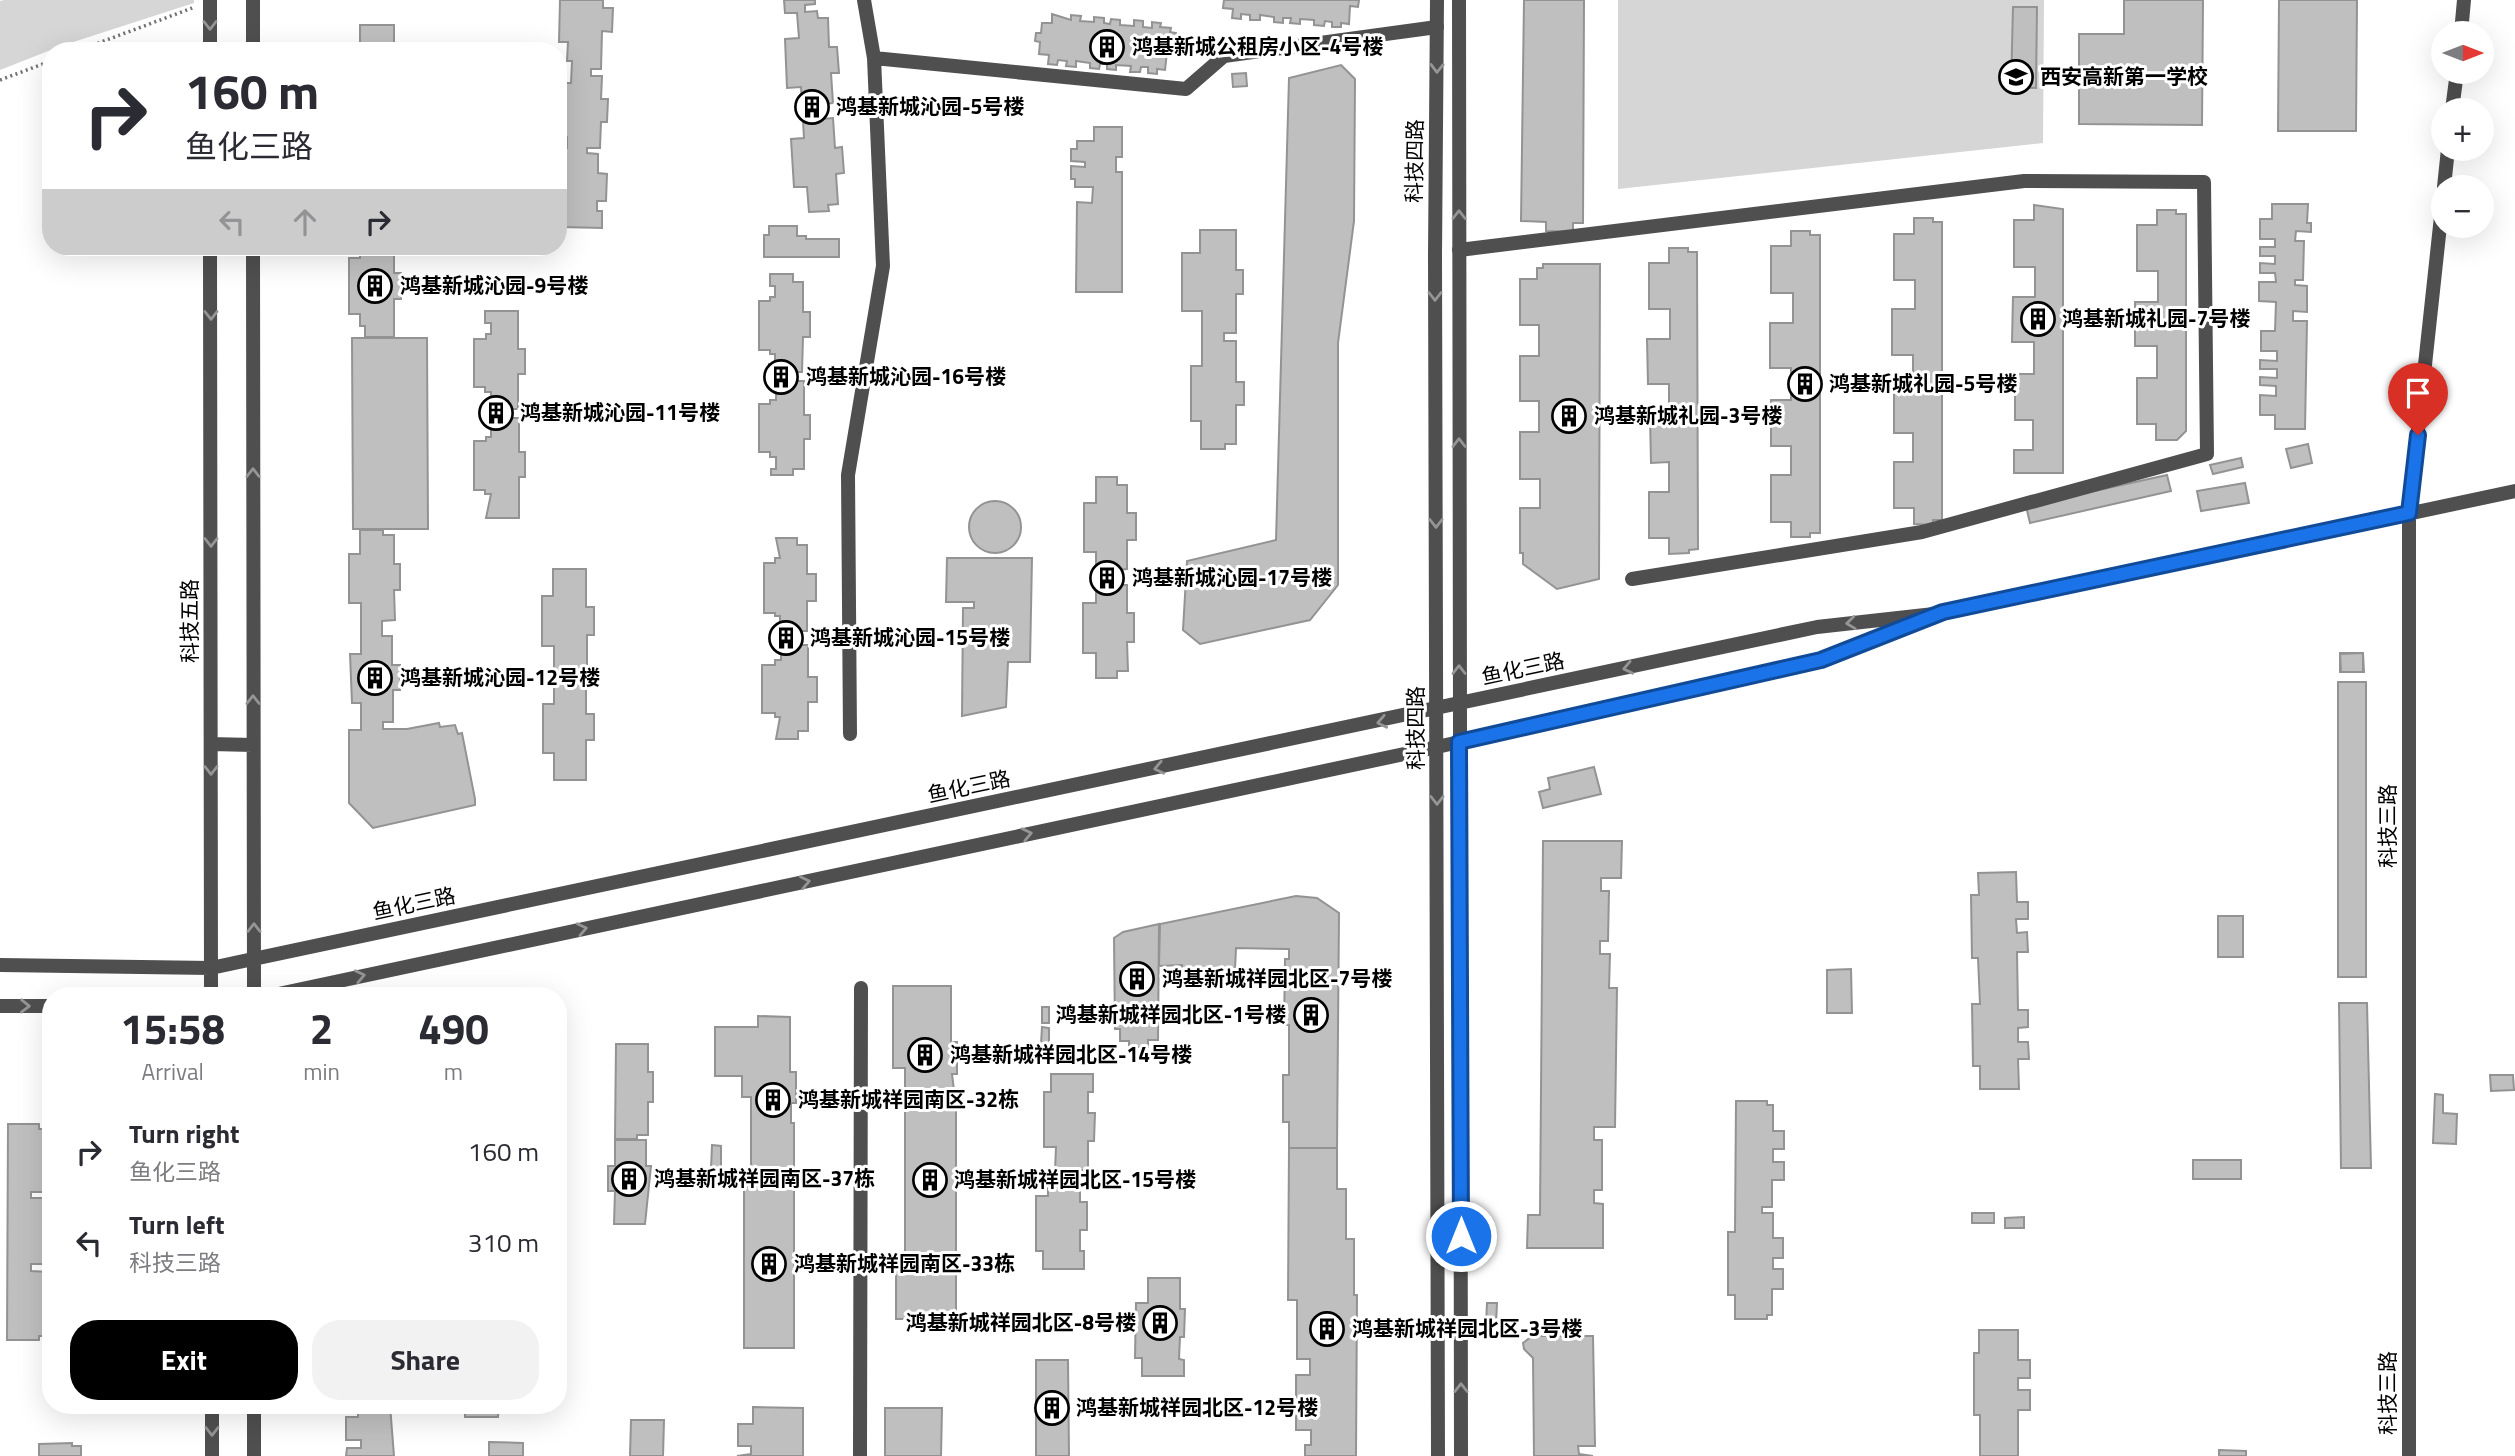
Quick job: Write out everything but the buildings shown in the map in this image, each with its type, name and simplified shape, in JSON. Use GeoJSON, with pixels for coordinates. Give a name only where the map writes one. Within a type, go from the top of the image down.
{"type":"FeatureCollection","features":[{"type":"Feature","properties":{"kind":"street"},"geometry":{"type":"LineString","coordinates":[[210,0],[210,42]]}},
{"type":"Feature","properties":{"kind":"street"},"geometry":{"type":"LineString","coordinates":[[253,0],[253,42]]}},
{"type":"Feature","properties":{"kind":"street"},"geometry":{"type":"LineString","coordinates":[[850,734],[849,475],[883,266],[874,58],[864,0]]}},
{"type":"Feature","properties":{"kind":"street","name":"科技四路"},"geometry":{"type":"LineString","coordinates":[[1437,0],[1438,1456]]}},
{"type":"Feature","properties":{"kind":"street","name":"科技四路"},"geometry":{"type":"LineString","coordinates":[[1459,0],[1461,1456]]}},
{"type":"Feature","properties":{"kind":"street"},"geometry":{"type":"LineString","coordinates":[[2462,21],[2464,0]]}},
{"type":"Feature","properties":{"kind":"street"},"geometry":{"type":"LineString","coordinates":[[874,58],[1186,89],[1224,56],[1437,27]]}},
{"type":"Feature","properties":{"kind":"street"},"geometry":{"type":"LineString","coordinates":[[1459,250],[2024,181],[2204,182],[2207,454],[1922,533],[1632,579]]}},
{"type":"Feature","properties":{"kind":"street","name":"科技三路"},"geometry":{"type":"LineString","coordinates":[[2409,1456],[2409,513],[2439,238]]}},
{"type":"Feature","properties":{"kind":"street","name":"科技五路"},"geometry":{"type":"LineString","coordinates":[[211,256],[211,987]]}},
{"type":"Feature","properties":{"kind":"street"},"geometry":{"type":"LineString","coordinates":[[253,256],[254,987]]}},
{"type":"Feature","properties":{"kind":"street","name":"鱼化三路"},"geometry":{"type":"LineString","coordinates":[[0,965],[211,968],[1437,710],[1817,627],[1943,612],[2515,491]]}},
{"type":"Feature","properties":{"kind":"street","name":"鱼化三路"},"geometry":{"type":"LineString","coordinates":[[311,987],[1437,747],[1821,660],[1943,612]]}},
{"type":"Feature","properties":{"kind":"street"},"geometry":{"type":"LineString","coordinates":[[211,744],[253,745]]}},
{"type":"Feature","properties":{"kind":"street"},"geometry":{"type":"LineString","coordinates":[[860,1456],[861,988]]}},
{"type":"Feature","properties":{"kind":"street"},"geometry":{"type":"LineString","coordinates":[[0,1006],[42,1006]]}},
{"type":"Feature","properties":{"kind":"street"},"geometry":{"type":"LineString","coordinates":[[212,1414],[212,1456]]}},
{"type":"Feature","properties":{"kind":"street"},"geometry":{"type":"LineString","coordinates":[[254,1414],[254,1456]]}},
{"type":"Feature","properties":{"kind":"path"},"geometry":{"type":"LineString","coordinates":[[100,42],[210,0]]}},
{"type":"Feature","properties":{"kind":"path"},"geometry":{"type":"LineString","coordinates":[[0,80],[42,64]]}},
{"type":"Feature","properties":{"kind":"shaded area"},"geometry":{"type":"Polygon","coordinates":[[[194,0],[194,3],[73,42],[42,42],[42,53],[0,70],[0,1],[194,0]]]}},
{"type":"Feature","properties":{"kind":"shaded area"},"geometry":{"type":"Polygon","coordinates":[[[1618,0],[2044,0],[2043,143],[1618,189],[1618,0]]]}},
{"type":"Feature","properties":{"kind":"place","name":"鸿基新城公租房小区-4号楼"},"geometry":{"type":"Point","coordinates":[1107,47]}},
{"type":"Feature","properties":{"kind":"place","name":"西安高新第一学校"},"geometry":{"type":"Point","coordinates":[2016,77]}},
{"type":"Feature","properties":{"kind":"place","name":"鸿基新城沁园-5号楼"},"geometry":{"type":"Point","coordinates":[812,107]}},
{"type":"Feature","properties":{"kind":"place","name":"鸿基新城沁园-9号楼"},"geometry":{"type":"Point","coordinates":[375,286]}},
{"type":"Feature","properties":{"kind":"place","name":"鸿基新城礼园-7号楼"},"geometry":{"type":"Point","coordinates":[2038,319]}},
{"type":"Feature","properties":{"kind":"place","name":"鸿基新城沁园-16号楼"},"geometry":{"type":"Point","coordinates":[781,377]}},
{"type":"Feature","properties":{"kind":"place","name":"鸿基新城礼园-5号楼"},"geometry":{"type":"Point","coordinates":[1805,384]}},
{"type":"Feature","properties":{"kind":"place","name":"鸿基新城沁园-11号楼"},"geometry":{"type":"Point","coordinates":[496,413]}},
{"type":"Feature","properties":{"kind":"place","name":"鸿基新城礼园-3号楼"},"geometry":{"type":"Point","coordinates":[1569,416]}},
{"type":"Feature","properties":{"kind":"place","name":"鸿基新城沁园-17号楼"},"geometry":{"type":"Point","coordinates":[1107,578]}},
{"type":"Feature","properties":{"kind":"place","name":"鸿基新城沁园-15号楼"},"geometry":{"type":"Point","coordinates":[786,638]}},
{"type":"Feature","properties":{"kind":"place","name":"鸿基新城沁园-12号楼"},"geometry":{"type":"Point","coordinates":[375,678]}},
{"type":"Feature","properties":{"kind":"place","name":"鸿基新城祥园北区-7号楼"},"geometry":{"type":"Point","coordinates":[1137,979]}},
{"type":"Feature","properties":{"kind":"place","name":"鸿基新城祥园北区-1号楼"},"geometry":{"type":"Point","coordinates":[1311,1015]}},
{"type":"Feature","properties":{"kind":"place","name":"鸿基新城祥园北区-14号楼"},"geometry":{"type":"Point","coordinates":[925,1055]}},
{"type":"Feature","properties":{"kind":"place","name":"鸿基新城祥园南区-32栋"},"geometry":{"type":"Point","coordinates":[773,1100]}},
{"type":"Feature","properties":{"kind":"place","name":"鸿基新城祥园南区-37栋"},"geometry":{"type":"Point","coordinates":[629,1179]}},
{"type":"Feature","properties":{"kind":"place","name":"鸿基新城祥园北区-15号楼"},"geometry":{"type":"Point","coordinates":[930,1180]}},
{"type":"Feature","properties":{"kind":"place","name":"鸿基新城祥园南区-33栋"},"geometry":{"type":"Point","coordinates":[769,1264]}},
{"type":"Feature","properties":{"kind":"place","name":"鸿基新城祥园北区-8号楼"},"geometry":{"type":"Point","coordinates":[1160,1323]}},
{"type":"Feature","properties":{"kind":"place","name":"鸿基新城祥园北区-3号楼"},"geometry":{"type":"Point","coordinates":[1327,1329]}},
{"type":"Feature","properties":{"kind":"place","name":"鸿基新城祥园北区-12号楼"},"geometry":{"type":"Point","coordinates":[1052,1408]}},
{"type":"Feature","properties":{"kind":"route"},"geometry":{"type":"LineString","coordinates":[[1461,1236],[1459,742],[1821,660],[1943,612],[2409,513],[2418,435]]}}]}
